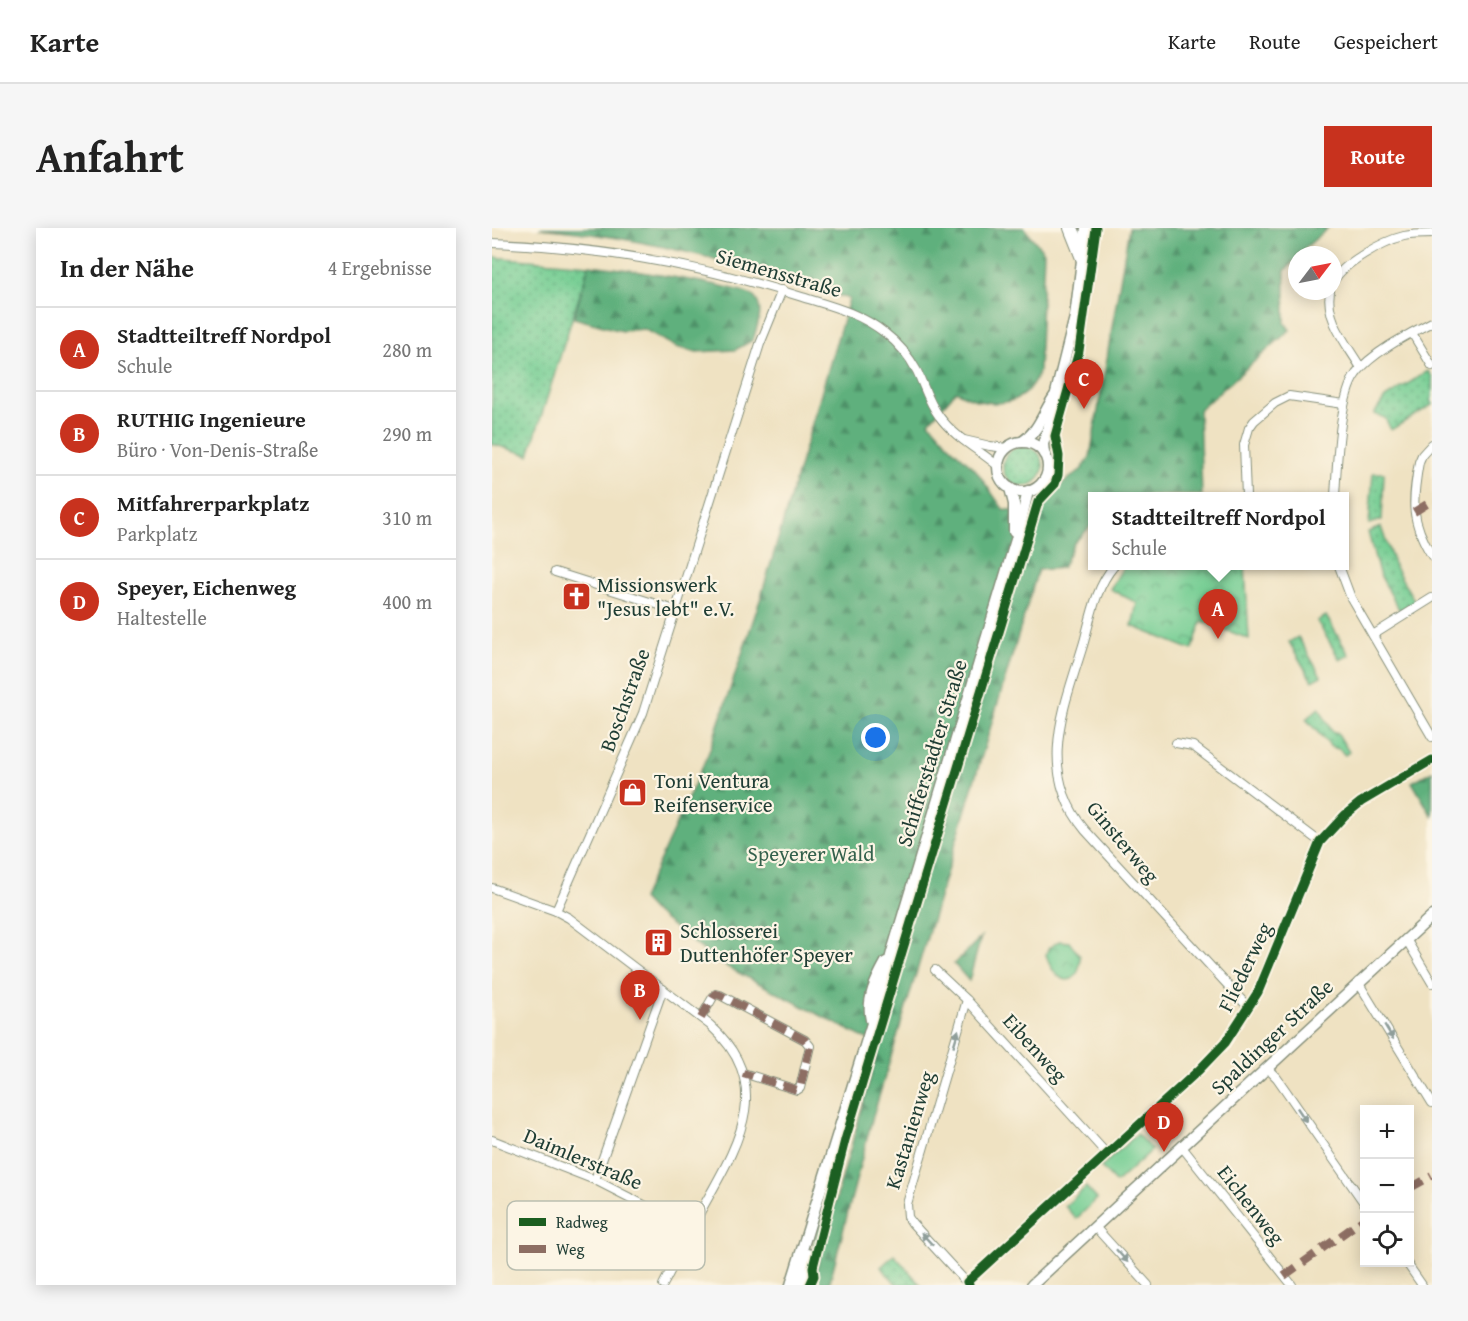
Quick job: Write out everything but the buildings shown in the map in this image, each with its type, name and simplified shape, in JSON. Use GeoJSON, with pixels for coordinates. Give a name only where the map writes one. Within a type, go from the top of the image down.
{"type":"FeatureCollection","features":[{"type":"Feature","properties":{"kind":"highway"},"geometry":{"type":"LineString","coordinates":[[1071,228],[1083,258]]}},
{"type":"Feature","properties":{"kind":"main road"},"geometry":{"type":"LineString","coordinates":[[1055,397],[1046,408],[1041,422],[1032,435],[1006,448],[1002,453],[998,466],[1002,480],[1010,488],[1020,492],[1028,491],[1038,486],[1046,476],[1047,463],[1043,444],[1053,413],[1075,317],[1086,228]]}},
{"type":"Feature","properties":{"kind":"main road"},"geometry":{"type":"LineString","coordinates":[[1022,442],[1035,445],[1044,454]]}},
{"type":"Feature","properties":{"kind":"main road","name":"Schifferstadter Straße"},"geometry":{"type":"LineString","coordinates":[[1008,564],[1015,525],[1010,488]]}},
{"type":"Feature","properties":{"kind":"main road","name":"Schifferstadter Straße"},"geometry":{"type":"LineString","coordinates":[[791,1285],[820,1198],[886,979],[892,952],[1018,533],[1028,491]]}},
{"type":"Feature","properties":{"kind":"main road","name":"Spaldinger Straße"},"geometry":{"type":"LineString","coordinates":[[1032,1285],[1432,916]]}},
{"type":"Feature","properties":{"kind":"main road","name":"Schifferstadter Straße"},"geometry":{"type":"LineString","coordinates":[[800,1285],[818,1219],[820,1198]]}},
{"type":"Feature","properties":{"kind":"street"},"geometry":{"type":"LineString","coordinates":[[1342,272],[1387,242],[1411,235],[1432,234]]}},
{"type":"Feature","properties":{"kind":"street","name":"Siemensstraße"},"geometry":{"type":"LineString","coordinates":[[492,243],[572,250],[694,268],[782,290],[857,315],[886,333],[902,349],[916,370],[938,416],[960,438],[998,466]]}},
{"type":"Feature","properties":{"kind":"street","name":"Boschstraße"},"geometry":{"type":"LineString","coordinates":[[556,911],[639,724],[757,352],[782,290]]}},
{"type":"Feature","properties":{"kind":"street"},"geometry":{"type":"LineString","coordinates":[[1328,300],[1332,320],[1361,368]]}},
{"type":"Feature","properties":{"kind":"street"},"geometry":{"type":"LineString","coordinates":[[1335,492],[1344,404],[1352,380],[1361,368],[1376,355],[1432,322]]}},
{"type":"Feature","properties":{"kind":"street"},"geometry":{"type":"LineString","coordinates":[[1412,333],[1432,366]]}},
{"type":"Feature","properties":{"kind":"street"},"geometry":{"type":"LineString","coordinates":[[1246,492],[1245,436],[1254,421],[1275,404],[1290,396],[1344,404]]}},
{"type":"Feature","properties":{"kind":"street"},"geometry":{"type":"LineString","coordinates":[[960,438],[1006,448]]}},
{"type":"Feature","properties":{"kind":"street"},"geometry":{"type":"LineString","coordinates":[[1432,444],[1419,462],[1414,512],[1420,536],[1432,556]]}},
{"type":"Feature","properties":{"kind":"street","name":"Ginsterweg"},"geometry":{"type":"LineString","coordinates":[[1112,570],[1100,589],[1060,719],[1057,747],[1064,791],[1072,811],[1085,830],[1248,1007]]}},
{"type":"Feature","properties":{"kind":"street"},"geometry":{"type":"LineString","coordinates":[[1340,570],[1351,598],[1432,737]]}},
{"type":"Feature","properties":{"kind":"street"},"geometry":{"type":"LineString","coordinates":[[555,572],[675,610]]}},
{"type":"Feature","properties":{"kind":"street"},"geometry":{"type":"LineString","coordinates":[[1373,635],[1432,598]]}},
{"type":"Feature","properties":{"kind":"street"},"geometry":{"type":"LineString","coordinates":[[1176,743],[1193,746],[1320,842]]}},
{"type":"Feature","properties":{"kind":"street","name":"Fliederweg"},"geometry":{"type":"LineString","coordinates":[[968,1284],[1219,1049],[1257,992],[1320,842],[1345,815],[1361,802],[1432,760]]}},
{"type":"Feature","properties":{"kind":"street"},"geometry":{"type":"LineString","coordinates":[[492,888],[556,911],[586,929],[701,1018],[726,1041],[743,1073],[747,1096],[743,1126],[733,1152],[705,1203]]}},
{"type":"Feature","properties":{"kind":"street"},"geometry":{"type":"LineString","coordinates":[[1406,939],[1432,983]]}},
{"type":"Feature","properties":{"kind":"street","name":"Eibenweg"},"geometry":{"type":"LineString","coordinates":[[935,970],[967,999],[1106,1153]]}},
{"type":"Feature","properties":{"kind":"street"},"geometry":{"type":"LineString","coordinates":[[1358,982],[1432,1103]]}},
{"type":"Feature","properties":{"kind":"street"},"geometry":{"type":"LineString","coordinates":[[595,1180],[663,989]]}},
{"type":"Feature","properties":{"kind":"street"},"geometry":{"type":"LineString","coordinates":[[701,1018],[713,997],[716,994],[720,995],[805,1040],[810,1046],[797,1090],[794,1091],[743,1073]]}},
{"type":"Feature","properties":{"kind":"street","name":"Kastanienweg"},"geometry":{"type":"LineString","coordinates":[[967,999],[906,1211],[912,1223],[968,1284]]}},
{"type":"Feature","properties":{"kind":"street"},"geometry":{"type":"LineString","coordinates":[[1267,1068],[1360,1196]]}},
{"type":"Feature","properties":{"kind":"street","name":"Daimlerstraße"},"geometry":{"type":"LineString","coordinates":[[492,1140],[595,1180],[636,1201]]}},
{"type":"Feature","properties":{"kind":"street","name":"Eichenweg"},"geometry":{"type":"LineString","coordinates":[[1182,1147],[1292,1285]]}},
{"type":"Feature","properties":{"kind":"street"},"geometry":{"type":"LineString","coordinates":[[1096,1228],[1148,1285]]}},
{"type":"Feature","properties":{"kind":"street"},"geometry":{"type":"LineString","coordinates":[[1409,1267],[1422,1285]]}},
{"type":"Feature","properties":{"kind":"street"},"geometry":{"type":"LineString","coordinates":[[663,1285],[670,1270]]}},
{"type":"Feature","properties":{"kind":"green space","name":"Speyerer Wald"},"geometry":{"type":"Polygon","coordinates":[[[539,228],[1024,228],[1044,252],[1039,371],[1033,384],[1025,393],[1004,402],[980,401],[956,391],[929,422],[975,469],[1003,509],[1038,513],[1046,496],[1082,469],[1090,457],[1129,228],[1328,228],[1307,246],[1288,246],[1288,268],[1285,271],[1285,323],[1290,330],[1199,410],[1202,492],[1088,492],[1088,529],[1074,543],[1062,568],[1038,570],[871,1123],[829,1285],[813,1281],[880,1044],[860,1036],[720,963],[653,911],[642,899],[709,752],[760,600],[849,299],[735,264],[618,238],[539,228]]]}},
{"type":"Feature","properties":{"kind":"green space"},"geometry":{"type":"Polygon","coordinates":[[[492,257],[589,265],[529,455],[492,444],[492,257]]]}},
{"type":"Feature","properties":{"kind":"green space"},"geometry":{"type":"Polygon","coordinates":[[[589,265],[703,282],[753,296],[760,311],[753,340],[735,350],[696,352],[676,347],[644,329],[623,331],[574,318],[589,265]]]}},
{"type":"Feature","properties":{"kind":"green space"},"geometry":{"type":"Polygon","coordinates":[[[1428,371],[1432,377],[1432,398],[1430,400],[1432,405],[1391,430],[1385,418],[1374,414],[1385,398],[1428,371]]]}},
{"type":"Feature","properties":{"kind":"green space"},"geometry":{"type":"Polygon","coordinates":[[[1023,446],[1037,452],[1043,466],[1037,480],[1023,486],[1009,480],[1003,466],[1009,452],[1023,446]]]}},
{"type":"Feature","properties":{"kind":"green space"},"geometry":{"type":"Polygon","coordinates":[[[1373,473],[1384,473],[1382,520],[1369,524],[1373,473]]]}},
{"type":"Feature","properties":{"kind":"green space"},"geometry":{"type":"Polygon","coordinates":[[[1028,507],[1032,515],[843,1141],[813,1260],[812,1275],[809,1275],[809,1262],[832,1171],[1028,507]]]}},
{"type":"Feature","properties":{"kind":"green space"},"geometry":{"type":"Polygon","coordinates":[[[1381,527],[1395,567],[1415,602],[1400,611],[1379,573],[1368,532],[1381,527]]]}},
{"type":"Feature","properties":{"kind":"green space"},"geometry":{"type":"Polygon","coordinates":[[[1122,570],[1245,570],[1249,639],[1202,621],[1192,650],[1132,626],[1137,603],[1110,589],[1122,570]]]}},
{"type":"Feature","properties":{"kind":"green space"},"geometry":{"type":"Polygon","coordinates":[[[1326,616],[1349,655],[1340,660],[1317,621],[1326,616]]]}},
{"type":"Feature","properties":{"kind":"green space"},"geometry":{"type":"Polygon","coordinates":[[[1298,637],[1321,676],[1312,681],[1289,642],[1298,637]]]}},
{"type":"Feature","properties":{"kind":"green space"},"geometry":{"type":"Polygon","coordinates":[[[1319,708],[1333,733],[1337,732],[1349,752],[1345,755],[1339,749],[1331,747],[1306,719],[1319,708]]]}},
{"type":"Feature","properties":{"kind":"green space"},"geometry":{"type":"Polygon","coordinates":[[[1432,771],[1432,816],[1412,782],[1432,771]]]}},
{"type":"Feature","properties":{"kind":"green space"},"geometry":{"type":"Polygon","coordinates":[[[981,937],[969,981],[954,964],[981,937]]]}},
{"type":"Feature","properties":{"kind":"green space"},"geometry":{"type":"Polygon","coordinates":[[[1059,941],[1069,942],[1080,956],[1079,967],[1072,979],[1066,980],[1055,973],[1046,954],[1049,948],[1059,941]]]}},
{"type":"Feature","properties":{"kind":"green space"},"geometry":{"type":"Polygon","coordinates":[[[1137,1134],[1152,1150],[1116,1183],[1101,1167],[1137,1134]]]}},
{"type":"Feature","properties":{"kind":"green space"},"geometry":{"type":"Polygon","coordinates":[[[1086,1187],[1097,1199],[1076,1219],[1065,1206],[1086,1187]]]}},
{"type":"Feature","properties":{"kind":"green space"},"geometry":{"type":"Polygon","coordinates":[[[894,1255],[921,1285],[897,1285],[881,1267],[894,1255]]]}},
{"type":"Feature","properties":{"kind":"marked path"},"geometry":{"type":"LineString","coordinates":[[1414,512],[1432,501]]}},
{"type":"Feature","properties":{"kind":"marked path"},"geometry":{"type":"LineString","coordinates":[[701,1018],[713,997],[716,994],[720,995],[805,1040],[810,1046],[800,1088],[797,1090],[743,1073]]}},
{"type":"Feature","properties":{"kind":"marked path"},"geometry":{"type":"LineString","coordinates":[[1414,1186],[1432,1176]]}},
{"type":"Feature","properties":{"kind":"marked path"},"geometry":{"type":"LineString","coordinates":[[1284,1276],[1360,1222]]}},
{"type":"Feature","properties":{"kind":"cycle path"},"geometry":{"type":"LineString","coordinates":[[810,1285],[845,1140],[1038,502],[1055,484],[1058,475],[1059,456],[1055,436],[1079,351],[1096,228]]}},
{"type":"Feature","properties":{"kind":"cycle path"},"geometry":{"type":"LineString","coordinates":[[969,1285],[967,1282],[1199,1070],[1225,1043],[1258,992],[1320,842],[1345,815],[1361,802],[1432,760]]}},
{"type":"Feature","properties":{"kind":"place","name":"Mitfahrerparkplatz"},"geometry":{"type":"Point","coordinates":[1084,409]}},
{"type":"Feature","properties":{"kind":"place","name":"Missionswerk \"Jesus lebt\" e.V."},"geometry":{"type":"Point","coordinates":[576,597]}},
{"type":"Feature","properties":{"kind":"place","name":"Stadtteiltreff Nordpol"},"geometry":{"type":"Point","coordinates":[1218,639]}},
{"type":"Feature","properties":{"kind":"place","name":"Toni Ventura Reifenservice"},"geometry":{"type":"Point","coordinates":[633,793]}},
{"type":"Feature","properties":{"kind":"place","name":"Schlosserei Duttenhöfer Speyer"},"geometry":{"type":"Point","coordinates":[659,943]}},
{"type":"Feature","properties":{"kind":"place","name":"RUTHIG Ingenieure"},"geometry":{"type":"Point","coordinates":[640,1020]}},
{"type":"Feature","properties":{"kind":"place","name":"Speyer, Eichenweg"},"geometry":{"type":"Point","coordinates":[1164,1152]}}]}
